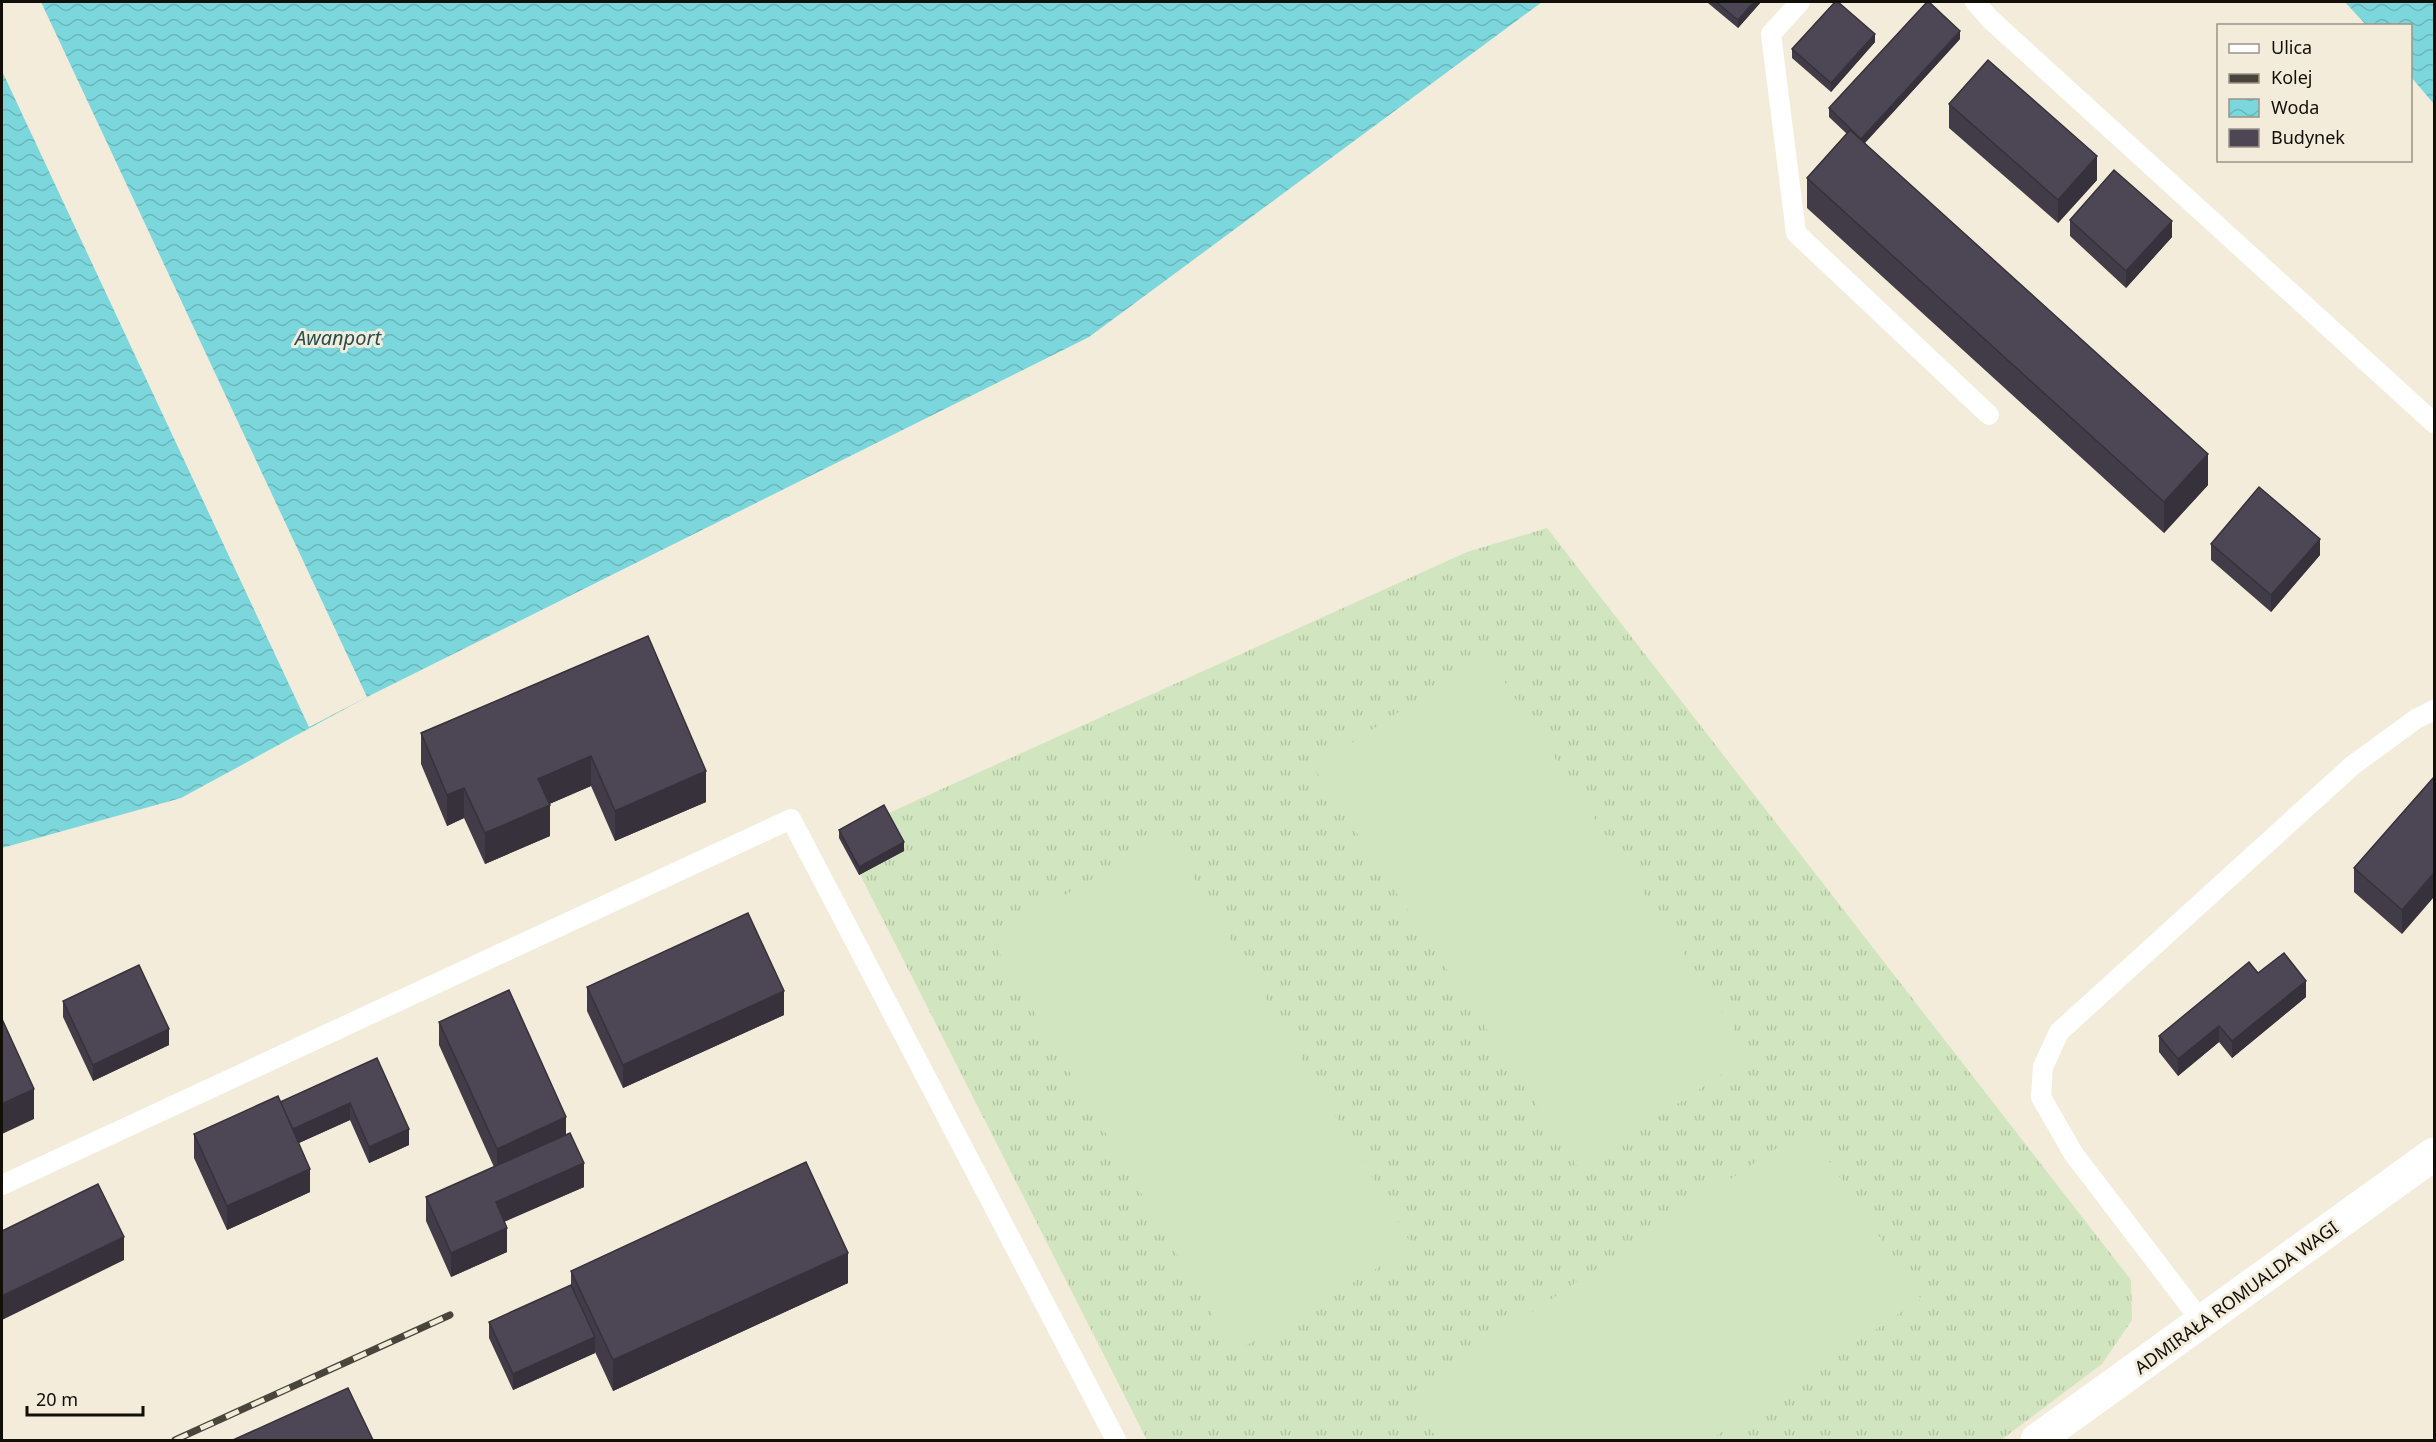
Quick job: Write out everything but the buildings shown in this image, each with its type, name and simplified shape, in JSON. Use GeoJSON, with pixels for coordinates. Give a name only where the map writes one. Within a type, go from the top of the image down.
{"type":"FeatureCollection","features":[{"type":"Feature","properties":{"kind":"street","name":"ADMIRAŁA ROMUALDA WAGI"},"geometry":{"type":"LineString","coordinates":[[2037,1440],[2434,1154]]}},
{"type":"Feature","properties":{"kind":"lane"},"geometry":{"type":"LineString","coordinates":[[1800,2],[1771,34],[1796,233],[1989,415]]}},
{"type":"Feature","properties":{"kind":"lane"},"geometry":{"type":"LineString","coordinates":[[1975,2],[1990,19],[2434,423]]}},
{"type":"Feature","properties":{"kind":"lane"},"geometry":{"type":"LineString","coordinates":[[2202,1322],[2073,1153],[2041,1097],[2043,1067],[2059,1032],[2344,772],[2416,719],[2434,710]]}},
{"type":"Feature","properties":{"kind":"lane"},"geometry":{"type":"LineString","coordinates":[[2,1185],[791,819],[1116,1440]]}},
{"type":"Feature","properties":{"kind":"green space"},"geometry":{"type":"Polygon","coordinates":[[[1547,528],[2131,1280],[2132,1320],[2102,1364],[2001,1440],[1147,1440],[840,835],[1467,552],[1547,528]]]}},
{"type":"Feature","properties":{"kind":"green space"},"geometry":{"type":"Polygon","coordinates":[[[1486,654],[1751,1055],[1579,1169],[1314,768],[1486,654]]]}},
{"type":"Feature","properties":{"kind":"green space"},"geometry":{"type":"Polygon","coordinates":[[[1168,834],[1413,1247],[1235,1352],[991,939],[1168,834]]]}},
{"type":"Feature","properties":{"kind":"green space"},"geometry":{"type":"Polygon","coordinates":[[[1807,1128],[1921,1299],[1710,1440],[1438,1440],[1408,1395],[1807,1128]]]}},
{"type":"Feature","properties":{"kind":"water","name":"Awanport"},"geometry":{"type":"Polygon","coordinates":[[[2,2],[1542,2],[1089,337],[367,697],[181,798],[2,848],[2,2]]]}},
{"type":"Feature","properties":{"kind":"water"},"geometry":{"type":"Polygon","coordinates":[[[2345,2],[2434,2],[2434,104],[2412,78],[2412,24],[2365,24],[2345,2]]]}},
{"type":"Feature","properties":{"kind":"pier"},"geometry":{"type":"Polygon","coordinates":[[[2,2],[41,2],[367,697],[309,727],[2,71],[2,2]]]}},
{"type":"Feature","properties":{"kind":"railway"},"geometry":{"type":"LineString","coordinates":[[175,1440],[450,1315]]}}]}
